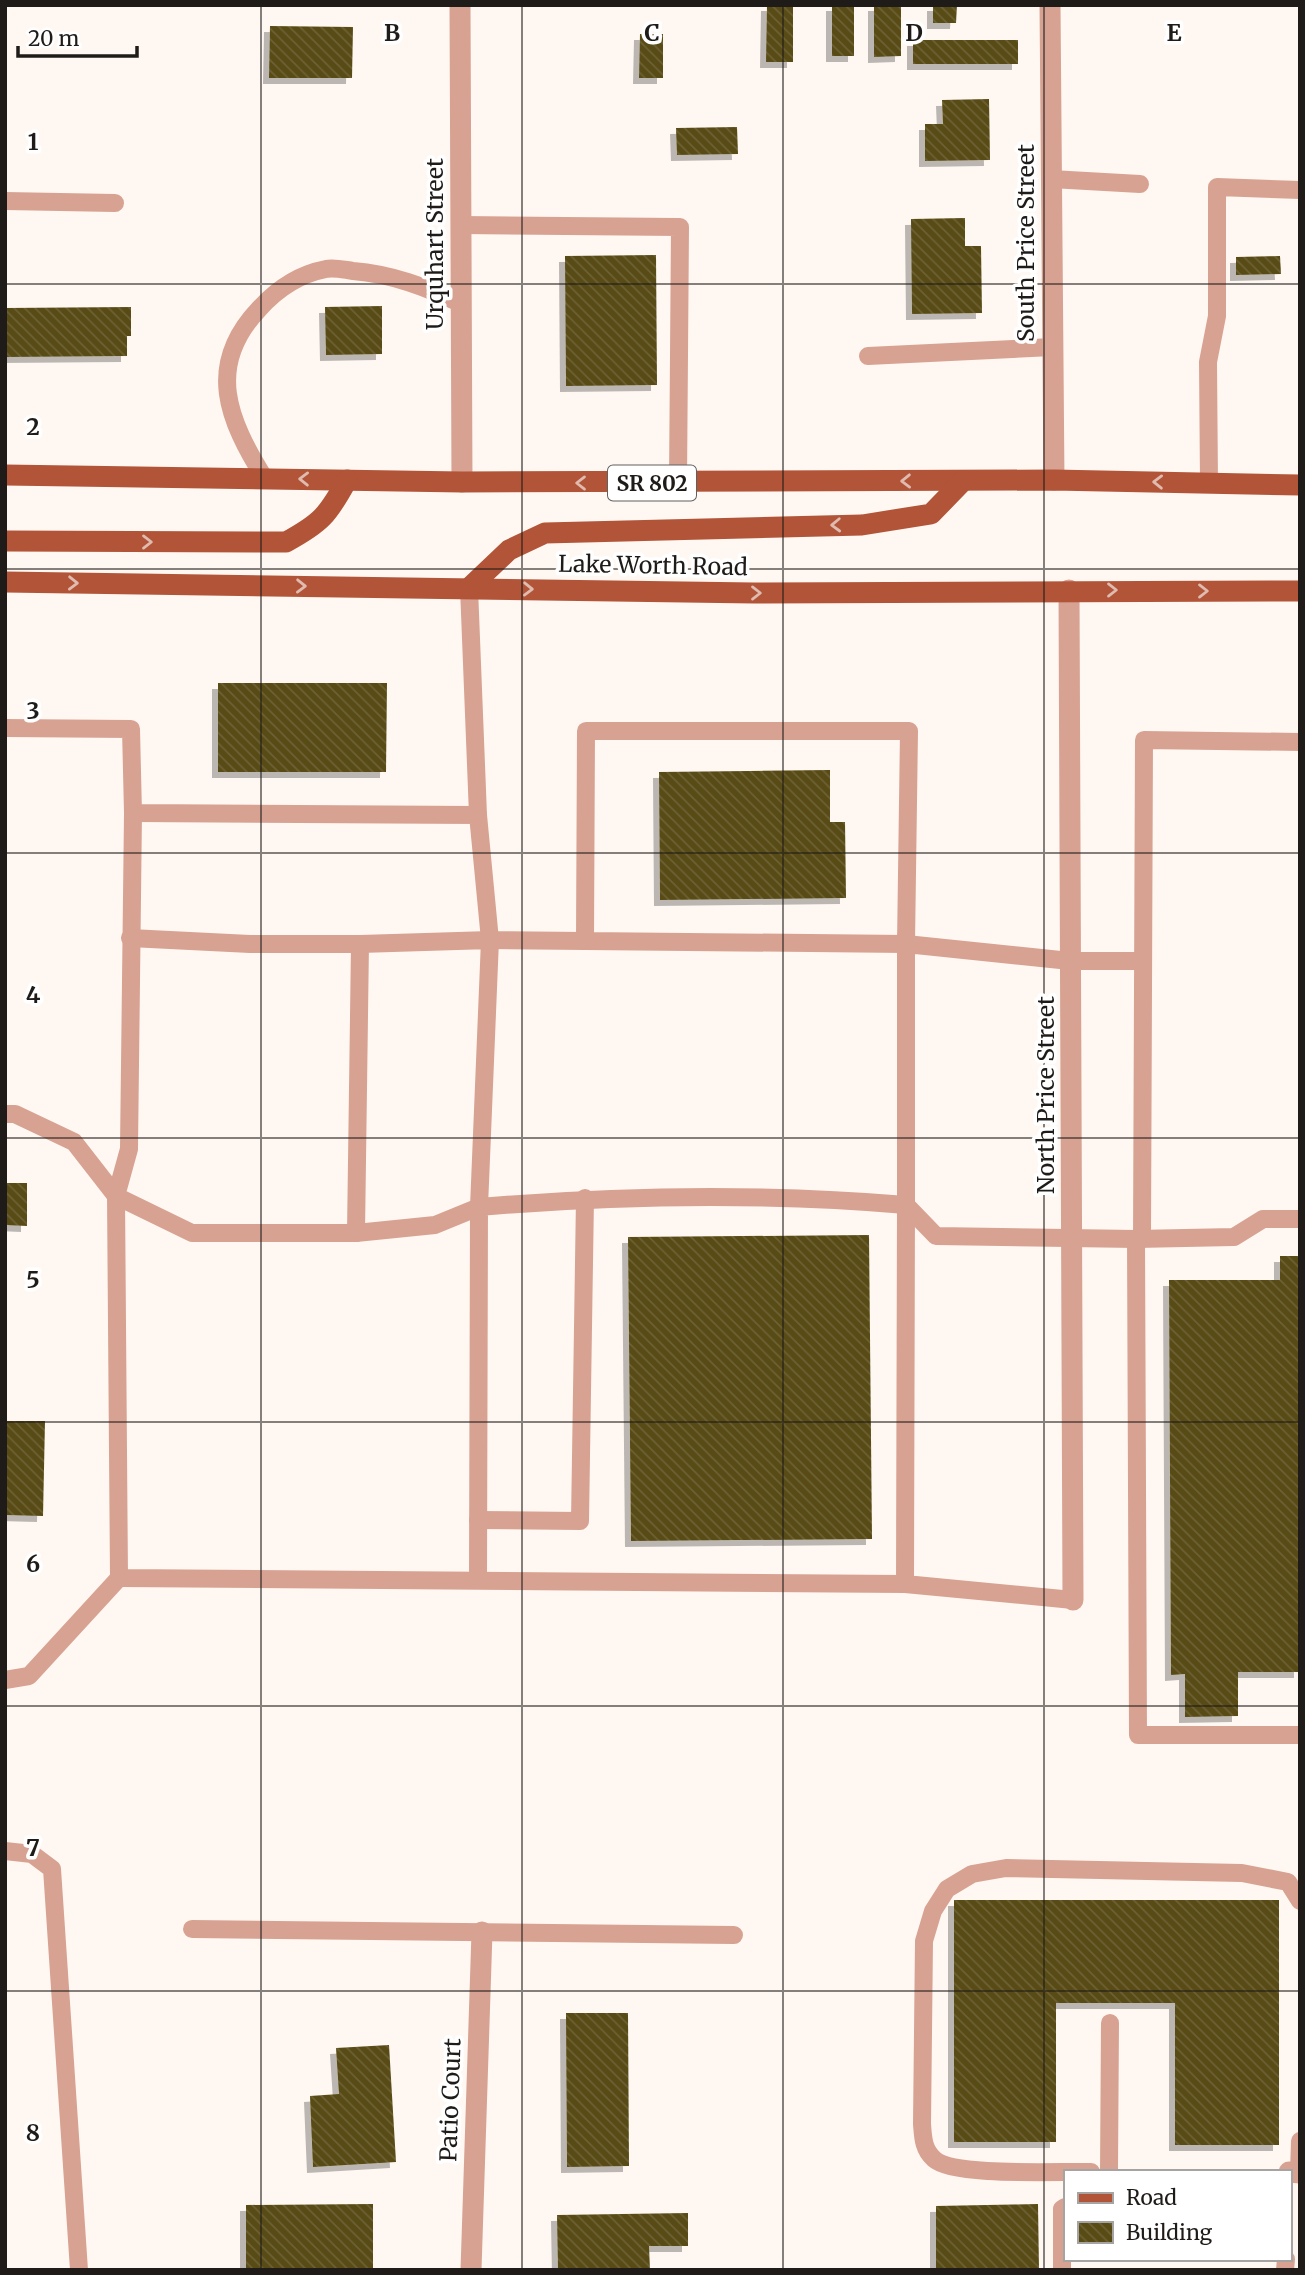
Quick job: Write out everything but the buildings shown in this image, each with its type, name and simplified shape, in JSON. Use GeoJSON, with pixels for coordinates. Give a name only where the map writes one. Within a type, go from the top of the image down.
{"type":"FeatureCollection","features":[{"type":"Feature","properties":{"kind":"main road","name":"SR 802"},"geometry":{"type":"LineString","coordinates":[[5,475],[462,482],[1054,480],[1300,485]]}},
{"type":"Feature","properties":{"kind":"main road"},"geometry":{"type":"LineString","coordinates":[[5,541],[286,542],[316,526],[333,506],[347,480]]}},
{"type":"Feature","properties":{"kind":"main road"},"geometry":{"type":"LineString","coordinates":[[469,588],[509,550],[545,533],[862,525],[931,514],[963,481]]}},
{"type":"Feature","properties":{"kind":"main road","name":"Lake Worth Road"},"geometry":{"type":"LineString","coordinates":[[5,582],[754,593],[1300,591]]}},
{"type":"Feature","properties":{"kind":"street","name":"Urquhart Street"},"geometry":{"type":"LineString","coordinates":[[460,5],[462,482]]}},
{"type":"Feature","properties":{"kind":"street","name":"South Price Street"},"geometry":{"type":"LineString","coordinates":[[1050,5],[1054,480]]}},
{"type":"Feature","properties":{"kind":"street","name":"North Price Street"},"geometry":{"type":"LineString","coordinates":[[1069,590],[1073,1600]]}},
{"type":"Feature","properties":{"kind":"street","name":"Patio Court"},"geometry":{"type":"LineString","coordinates":[[471,2270],[482,1932]]}},
{"type":"Feature","properties":{"kind":"lane"},"geometry":{"type":"LineString","coordinates":[[1051,179],[1140,184]]}},
{"type":"Feature","properties":{"kind":"lane"},"geometry":{"type":"LineString","coordinates":[[1209,483],[1208,362],[1217,316],[1217,187],[1300,190]]}},
{"type":"Feature","properties":{"kind":"lane"},"geometry":{"type":"LineString","coordinates":[[5,201],[115,204]]}},
{"type":"Feature","properties":{"kind":"lane"},"geometry":{"type":"LineString","coordinates":[[460,225],[680,227],[678,483]]}},
{"type":"Feature","properties":{"kind":"lane"},"geometry":{"type":"LineString","coordinates":[[265,479],[243,445],[229,403],[227,359],[248,320],[278,288],[328,268],[387,274],[460,303]]}},
{"type":"Feature","properties":{"kind":"lane"},"geometry":{"type":"LineString","coordinates":[[867,355],[1052,347]]}},
{"type":"Feature","properties":{"kind":"lane"},"geometry":{"type":"LineString","coordinates":[[469,588],[478,815],[490,940],[479,1207],[478,1580]]}},
{"type":"Feature","properties":{"kind":"lane"},"geometry":{"type":"LineString","coordinates":[[5,728],[131,729],[132,813],[129,1149],[116,1196],[120,1578],[29,1676],[5,1680]]}},
{"type":"Feature","properties":{"kind":"lane"},"geometry":{"type":"LineString","coordinates":[[585,941],[586,731],[909,731],[905,1584]]}},
{"type":"Feature","properties":{"kind":"lane"},"geometry":{"type":"LineString","coordinates":[[1300,742],[1144,740],[1138,1735],[1300,1735]]}},
{"type":"Feature","properties":{"kind":"lane"},"geometry":{"type":"LineString","coordinates":[[132,813],[478,815]]}},
{"type":"Feature","properties":{"kind":"lane"},"geometry":{"type":"LineString","coordinates":[[130,938],[250,944],[490,940],[906,944],[1070,961],[1141,961]]}},
{"type":"Feature","properties":{"kind":"lane"},"geometry":{"type":"LineString","coordinates":[[356,1233],[360,944]]}},
{"type":"Feature","properties":{"kind":"lane"},"geometry":{"type":"LineString","coordinates":[[5,1114],[15,1114],[74,1142],[116,1196],[192,1233],[356,1233],[435,1225],[479,1207],[585,1198],[803,1197],[906,1205],[936,1236],[1139,1239],[1234,1237],[1264,1220],[1300,1219]]}},
{"type":"Feature","properties":{"kind":"lane"},"geometry":{"type":"LineString","coordinates":[[478,1520],[580,1521],[585,1198]]}},
{"type":"Feature","properties":{"kind":"lane"},"geometry":{"type":"LineString","coordinates":[[120,1578],[905,1584],[1073,1600]]}},
{"type":"Feature","properties":{"kind":"lane"},"geometry":{"type":"LineString","coordinates":[[5,1851],[32,1854],[52,1870],[79,2270]]}},
{"type":"Feature","properties":{"kind":"lane"},"geometry":{"type":"LineString","coordinates":[[1064,2171],[958,2169],[935,2160],[924,2146],[924,1941],[933,1911],[947,1889],[972,1874],[1006,1868],[1242,1873],[1288,1882],[1300,1901]]}},
{"type":"Feature","properties":{"kind":"lane"},"geometry":{"type":"LineString","coordinates":[[192,1929],[734,1936]]}},
{"type":"Feature","properties":{"kind":"lane"},"geometry":{"type":"LineString","coordinates":[[1108,2170],[1110,2023]]}},
{"type":"Feature","properties":{"kind":"lane"},"geometry":{"type":"LineString","coordinates":[[1299,2173],[1300,2141]]}},
{"type":"Feature","properties":{"kind":"lane"},"geometry":{"type":"LineString","coordinates":[[1062,2270],[1064,2208]]}}]}
